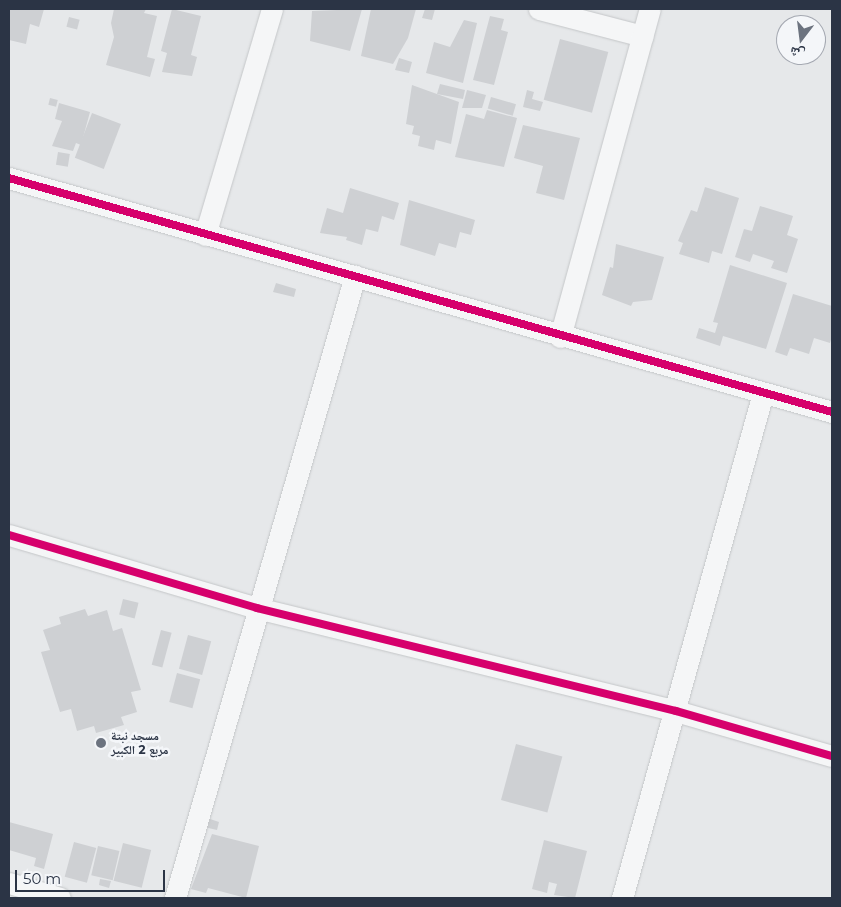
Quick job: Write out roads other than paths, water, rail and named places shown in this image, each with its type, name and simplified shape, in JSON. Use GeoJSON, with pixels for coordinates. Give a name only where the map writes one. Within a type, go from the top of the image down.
{"type":"FeatureCollection","features":[{"type":"Feature","properties":{"kind":"street"},"geometry":{"type":"LineString","coordinates":[[205,235],[272,9]]}},
{"type":"Feature","properties":{"kind":"street"},"geometry":{"type":"LineString","coordinates":[[539,9],[643,36]]}},
{"type":"Feature","properties":{"kind":"street"},"geometry":{"type":"LineString","coordinates":[[560,337],[650,9]]}},
{"type":"Feature","properties":{"kind":"street"},"geometry":{"type":"LineString","coordinates":[[9,178],[355,276],[560,337],[832,412]]}},
{"type":"Feature","properties":{"kind":"street"},"geometry":{"type":"LineString","coordinates":[[175,898],[257,608],[355,276]]}},
{"type":"Feature","properties":{"kind":"street"},"geometry":{"type":"LineString","coordinates":[[622,898],[676,711],[763,393]]}},
{"type":"Feature","properties":{"kind":"street"},"geometry":{"type":"LineString","coordinates":[[9,535],[257,608],[676,711],[832,756]]}},
{"type":"Feature","properties":{"kind":"street"},"geometry":{"type":"LineString","coordinates":[[9,883],[60,898]]}},
{"type":"Feature","properties":{"kind":"place","name":"مسجد نبتة مربع 2 الكبير"},"geometry":{"type":"Point","coordinates":[101,743]}}]}
